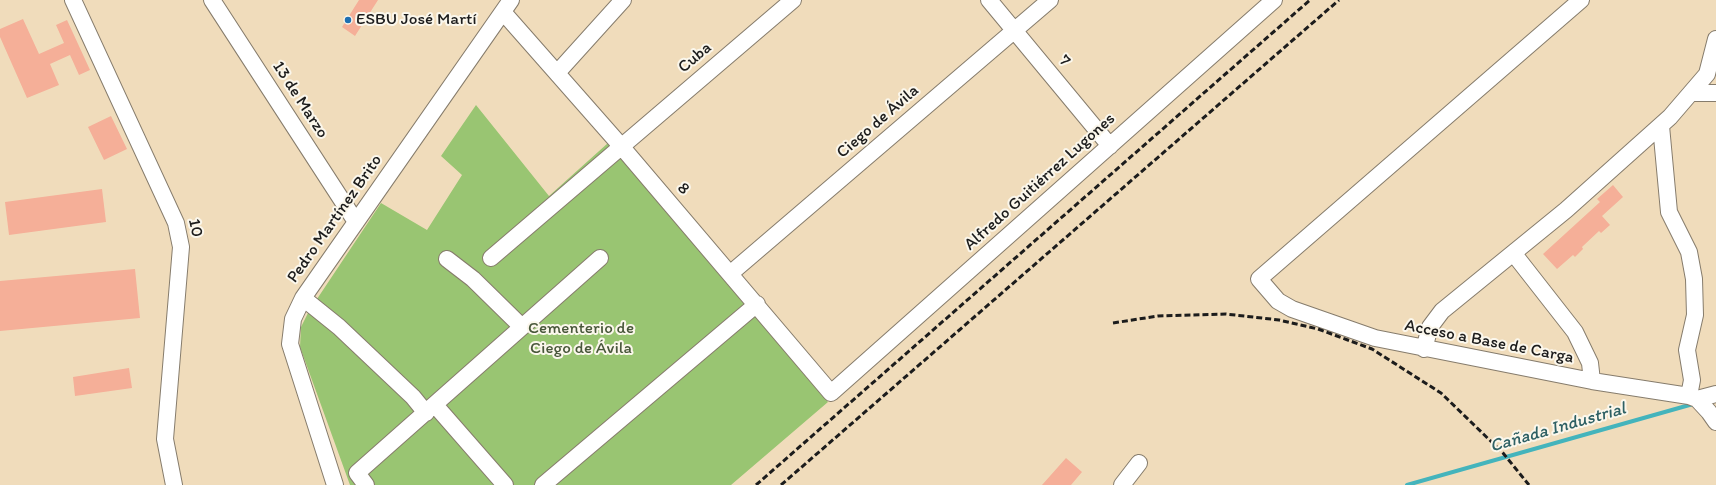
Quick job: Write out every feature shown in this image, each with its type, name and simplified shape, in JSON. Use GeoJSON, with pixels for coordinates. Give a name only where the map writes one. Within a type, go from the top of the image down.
{"type":"FeatureCollection","features":[{"type":"Feature","properties":{"kind":"street","name":"10"},"geometry":{"type":"LineString","coordinates":[[73,0],[176,223],[181,247],[165,439],[174,485]]}},
{"type":"Feature","properties":{"kind":"street","name":"13 de Marzo"},"geometry":{"type":"LineString","coordinates":[[212,0],[356,222]]}},
{"type":"Feature","properties":{"kind":"street"},"geometry":{"type":"LineString","coordinates":[[557,73],[623,0]]}},
{"type":"Feature","properties":{"kind":"street","name":"Cuba"},"geometry":{"type":"LineString","coordinates":[[491,258],[793,0]]}},
{"type":"Feature","properties":{"kind":"street","name":"7"},"geometry":{"type":"LineString","coordinates":[[989,0],[1110,146]]}},
{"type":"Feature","properties":{"kind":"street","name":"Ciego de Ávila"},"geometry":{"type":"LineString","coordinates":[[731,274],[1050,0]]}},
{"type":"Feature","properties":{"kind":"street","name":"Alfredo Guitiérrez Lugones"},"geometry":{"type":"LineString","coordinates":[[831,393],[1274,0]]}},
{"type":"Feature","properties":{"kind":"street","name":"Acceso a Base de Carga"},"geometry":{"type":"LineString","coordinates":[[1581,0],[1259,279],[1278,301],[1292,309],[1374,338],[1592,381],[1693,398]]}},
{"type":"Feature","properties":{"kind":"street","name":"Pedro Martínez Brito"},"geometry":{"type":"LineString","coordinates":[[335,485],[290,344],[293,319],[302,298],[507,6]]}},
{"type":"Feature","properties":{"kind":"street","name":"8"},"geometry":{"type":"LineString","coordinates":[[507,6],[557,73],[757,304],[831,393]]}},
{"type":"Feature","properties":{"kind":"street"},"geometry":{"type":"LineString","coordinates":[[1424,349],[1430,327],[1442,311],[1514,254],[1661,126],[1707,74],[1716,39]]}},
{"type":"Feature","properties":{"kind":"street"},"geometry":{"type":"LineString","coordinates":[[1691,93],[1716,93]]}},
{"type":"Feature","properties":{"kind":"street"},"geometry":{"type":"LineString","coordinates":[[1661,126],[1668,212],[1689,252],[1694,279],[1695,315],[1687,350],[1692,380],[1693,398],[1709,412],[1716,422]]}},
{"type":"Feature","properties":{"kind":"street"},"geometry":{"type":"LineString","coordinates":[[1514,254],[1575,332],[1590,363],[1592,381]]}},
{"type":"Feature","properties":{"kind":"street"},"geometry":{"type":"LineString","coordinates":[[366,485],[357,473],[600,258]]}},
{"type":"Feature","properties":{"kind":"street"},"geometry":{"type":"LineString","coordinates":[[447,259],[473,279],[522,327]]}},
{"type":"Feature","properties":{"kind":"street"},"geometry":{"type":"LineString","coordinates":[[302,298],[339,327],[413,397],[430,409],[505,485]]}},
{"type":"Feature","properties":{"kind":"street"},"geometry":{"type":"LineString","coordinates":[[542,485],[757,304]]}},
{"type":"Feature","properties":{"kind":"street"},"geometry":{"type":"LineString","coordinates":[[1693,398],[1716,394]]}},
{"type":"Feature","properties":{"kind":"street"},"geometry":{"type":"LineString","coordinates":[[1122,485],[1139,463]]}},
{"type":"Feature","properties":{"kind":"green space","name":"Cementerio de Ciego de Ávila"},"geometry":{"type":"Polygon","coordinates":[[[476,105],[549,196],[608,143],[828,402],[731,485],[350,485],[300,347],[301,327],[309,311],[381,203],[427,230],[462,175],[441,156],[476,105]]]}},
{"type":"Feature","properties":{"kind":"building"},"geometry":{"type":"Polygon","coordinates":[[[359,0],[378,0],[355,36],[342,27],[359,0]]]}},
{"type":"Feature","properties":{"kind":"building"},"geometry":{"type":"Polygon","coordinates":[[[23,19],[39,54],[64,43],[56,25],[67,20],[90,70],[79,75],[70,55],[50,64],[59,85],[27,98],[0,37],[0,29],[23,19]]]}},
{"type":"Feature","properties":{"kind":"building"},"geometry":{"type":"Polygon","coordinates":[[[111,116],[127,149],[104,160],[88,127],[111,116]]]}},
{"type":"Feature","properties":{"kind":"building"},"geometry":{"type":"Polygon","coordinates":[[[1613,185],[1623,197],[1602,216],[1610,225],[1601,233],[1599,231],[1582,247],[1583,249],[1575,257],[1573,255],[1557,269],[1543,254],[1600,202],[1597,199],[1613,185]]]}},
{"type":"Feature","properties":{"kind":"building"},"geometry":{"type":"Polygon","coordinates":[[[102,189],[106,222],[9,235],[5,202],[102,189]]]}},
{"type":"Feature","properties":{"kind":"building"},"geometry":{"type":"Polygon","coordinates":[[[135,269],[140,318],[0,331],[0,281],[135,269]]]}},
{"type":"Feature","properties":{"kind":"building"},"geometry":{"type":"Polygon","coordinates":[[[129,368],[132,388],[75,396],[73,377],[129,368]]]}},
{"type":"Feature","properties":{"kind":"building"},"geometry":{"type":"Polygon","coordinates":[[[1066,458],[1082,472],[1071,485],[1042,485],[1066,458]]]}},
{"type":"Feature","properties":{"kind":"waterway","name":"Cañada Industrial"},"geometry":{"type":"LineString","coordinates":[[1407,485],[1693,404]]}},
{"type":"Feature","properties":{"kind":"railway"},"geometry":{"type":"LineString","coordinates":[[756,485],[1310,0]]}},
{"type":"Feature","properties":{"kind":"railway"},"geometry":{"type":"LineString","coordinates":[[781,485],[1339,0]]}},
{"type":"Feature","properties":{"kind":"railway"},"geometry":{"type":"LineString","coordinates":[[1113,323],[1158,316],[1226,314],[1279,320],[1318,329],[1372,349],[1441,393],[1503,453],[1529,485]]}},
{"type":"Feature","properties":{"kind":"place","name":"ESBU José Martí"},"geometry":{"type":"Point","coordinates":[348,20]}}]}
